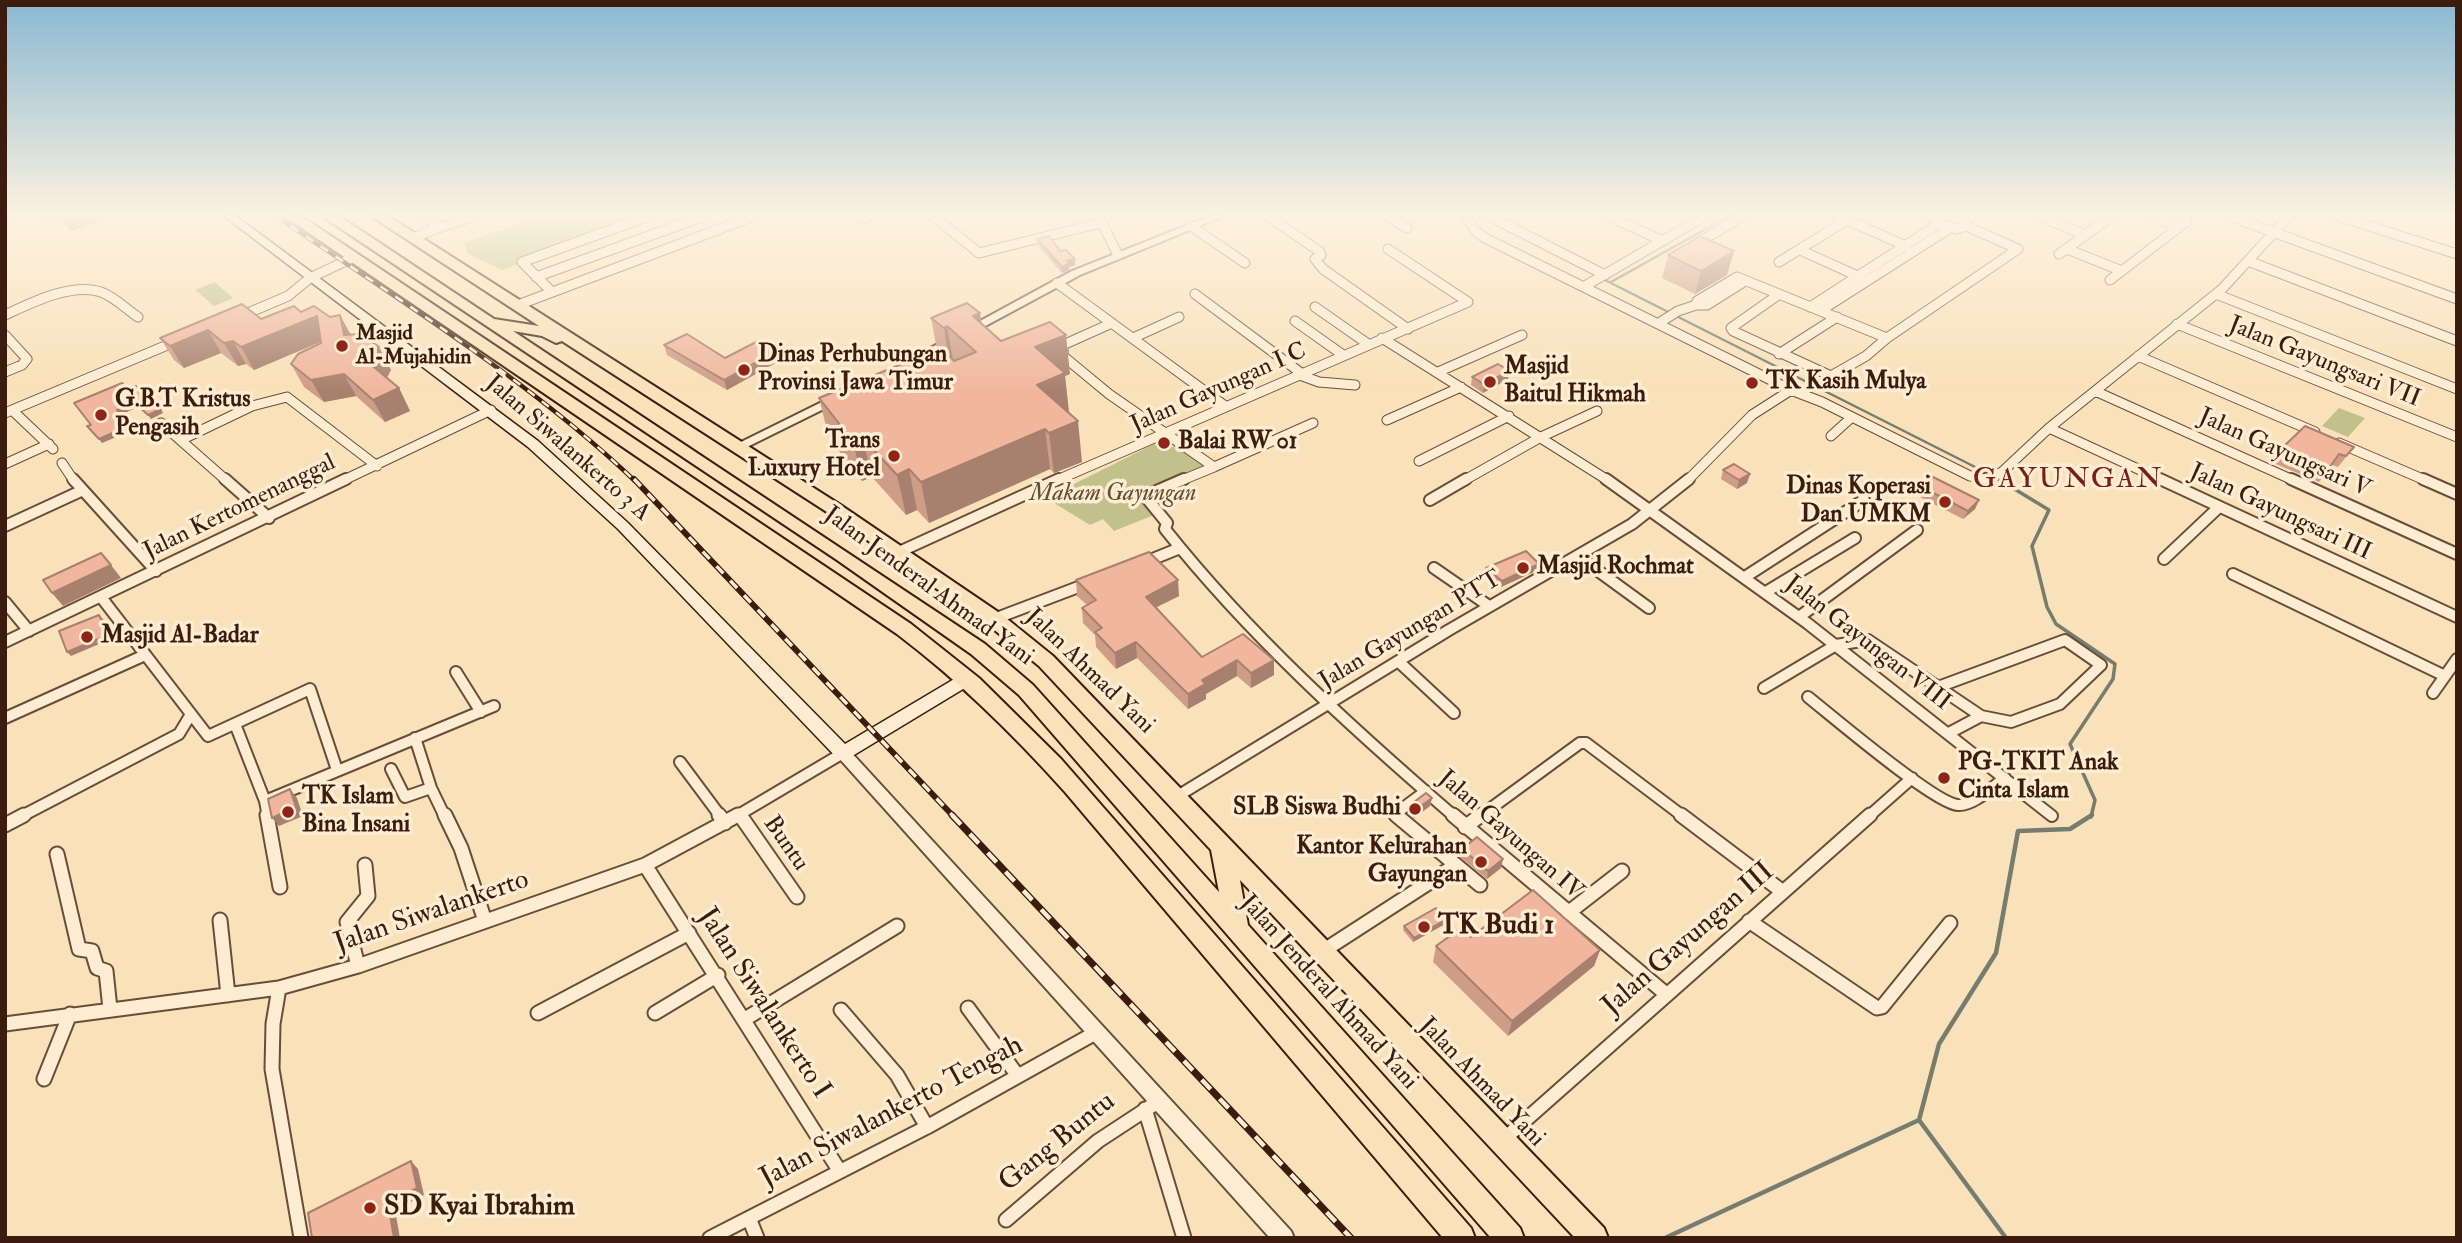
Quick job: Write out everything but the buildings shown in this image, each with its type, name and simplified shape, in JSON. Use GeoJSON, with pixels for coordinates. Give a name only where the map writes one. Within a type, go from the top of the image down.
{"type":"FeatureCollection","features":[{"type":"Feature","properties":{"kind":"highway","name":"Jalan Jenderal Ahmad Yani"},"geometry":{"type":"LineString","coordinates":[[376,274],[904,629],[967,679],[1018,726],[1073,786],[1461,1238]]}},
{"type":"Feature","properties":{"kind":"highway","name":"Jalan Jenderal Ahmad Yani"},"geometry":{"type":"LineString","coordinates":[[416,274],[699,459],[978,649],[1026,690],[1510,1238]]}},
{"type":"Feature","properties":{"kind":"highway","name":"Jalan Ahmad Yani"},"geometry":{"type":"LineString","coordinates":[[469,274],[739,446],[899,552],[994,619],[1075,689],[1320,953],[1594,1238]]}},
{"type":"Feature","properties":{"kind":"highway"},"geometry":{"type":"LineString","coordinates":[[486,321],[546,332],[606,369],[621,370]]}},
{"type":"Feature","properties":{"kind":"highway"},"geometry":{"type":"LineString","coordinates":[[1222,847],[1238,932]]}},
{"type":"Feature","properties":{"kind":"main road","name":"Jalan Siwalankerto 3 A"},"geometry":{"type":"LineString","coordinates":[[305,274],[491,410],[622,526],[843,753]]}},
{"type":"Feature","properties":{"kind":"main road"},"geometry":{"type":"LineString","coordinates":[[843,753],[967,679]]}},
{"type":"Feature","properties":{"kind":"street"},"geometry":{"type":"LineString","coordinates":[[233,320],[288,296],[318,274]]}},
{"type":"Feature","properties":{"kind":"street"},"geometry":{"type":"LineString","coordinates":[[533,274],[551,291]]}},
{"type":"Feature","properties":{"kind":"street"},"geometry":{"type":"LineString","coordinates":[[536,277],[544,274]]}},
{"type":"Feature","properties":{"kind":"street"},"geometry":{"type":"LineString","coordinates":[[518,305],[598,274]]}},
{"type":"Feature","properties":{"kind":"street"},"geometry":{"type":"LineString","coordinates":[[897,369],[1077,274]]}},
{"type":"Feature","properties":{"kind":"street"},"geometry":{"type":"LineString","coordinates":[[1330,274],[1409,329]]}},
{"type":"Feature","properties":{"kind":"street","name":"Jalan Gayungan I C"},"geometry":{"type":"LineString","coordinates":[[899,552],[1164,432],[1468,302],[1426,274]]}},
{"type":"Feature","properties":{"kind":"street"},"geometry":{"type":"LineString","coordinates":[[1565,274],[1662,321],[1791,390],[1970,476],[1997,475],[2049,428],[2216,294],[2235,274]]}},
{"type":"Feature","properties":{"kind":"street"},"geometry":{"type":"LineString","coordinates":[[1600,274],[1604,276]]}},
{"type":"Feature","properties":{"kind":"street"},"geometry":{"type":"LineString","coordinates":[[1588,284],[1607,274]]}},
{"type":"Feature","properties":{"kind":"street"},"geometry":{"type":"LineString","coordinates":[[1852,274],[1867,281]]}},
{"type":"Feature","properties":{"kind":"street"},"geometry":{"type":"LineString","coordinates":[[1810,307],[1863,274]]}},
{"type":"Feature","properties":{"kind":"street"},"geometry":{"type":"LineString","coordinates":[[1820,311],[1878,274]]}},
{"type":"Feature","properties":{"kind":"street"},"geometry":{"type":"LineString","coordinates":[[1778,295],[1731,328],[1779,354],[1835,376],[1981,274]]}},
{"type":"Feature","properties":{"kind":"street"},"geometry":{"type":"LineString","coordinates":[[2110,280],[2118,274]]}},
{"type":"Feature","properties":{"kind":"street"},"geometry":{"type":"LineString","coordinates":[[2282,274],[2457,341]]}},
{"type":"Feature","properties":{"kind":"street"},"geometry":{"type":"LineString","coordinates":[[2388,274],[2457,299]]}},
{"type":"Feature","properties":{"kind":"street"},"geometry":{"type":"LineString","coordinates":[[1662,321],[1678,311],[1696,305],[1707,305],[1745,281],[1886,338]]}},
{"type":"Feature","properties":{"kind":"street"},"geometry":{"type":"LineString","coordinates":[[1057,283],[1225,406]]}},
{"type":"Feature","properties":{"kind":"street"},"geometry":{"type":"LineString","coordinates":[[5,315],[63,295],[93,290],[107,295],[138,317]]}},
{"type":"Feature","properties":{"kind":"street"},"geometry":{"type":"LineString","coordinates":[[1195,294],[1299,374],[1319,382],[1355,385]]}},
{"type":"Feature","properties":{"kind":"street"},"geometry":{"type":"LineString","coordinates":[[2216,294],[2457,388]]}},
{"type":"Feature","properties":{"kind":"street"},"geometry":{"type":"LineString","coordinates":[[1314,307],[1368,344]]}},
{"type":"Feature","properties":{"kind":"street"},"geometry":{"type":"LineString","coordinates":[[1133,338],[1179,317]]}},
{"type":"Feature","properties":{"kind":"street"},"geometry":{"type":"LineString","coordinates":[[1779,354],[1837,317]]}},
{"type":"Feature","properties":{"kind":"street"},"geometry":{"type":"LineString","coordinates":[[1295,321],[1343,355]]}},
{"type":"Feature","properties":{"kind":"street"},"geometry":{"type":"LineString","coordinates":[[1112,323],[1063,345],[1063,356],[1214,467],[1313,423]]}},
{"type":"Feature","properties":{"kind":"street","name":"Jalan Gayungsari VII"},"geometry":{"type":"LineString","coordinates":[[2177,324],[2457,437]]}},
{"type":"Feature","properties":{"kind":"street"},"geometry":{"type":"LineString","coordinates":[[5,335],[27,359],[22,365],[5,372]]}},
{"type":"Feature","properties":{"kind":"street"},"geometry":{"type":"LineString","coordinates":[[1438,372],[1522,335]]}},
{"type":"Feature","properties":{"kind":"street","name":"Jalan Gayungan VIII"},"geometry":{"type":"LineString","coordinates":[[1382,338],[1509,416],[1653,511],[1836,645],[2052,816]]}},
{"type":"Feature","properties":{"kind":"street"},"geometry":{"type":"LineString","coordinates":[[5,464],[51,446],[9,411],[185,339]]}},
{"type":"Feature","properties":{"kind":"street"},"geometry":{"type":"LineString","coordinates":[[2138,356],[2457,494]]}},
{"type":"Feature","properties":{"kind":"street"},"geometry":{"type":"LineString","coordinates":[[1387,420],[1461,387]]}},
{"type":"Feature","properties":{"kind":"street","name":"Jalan Gayungan PTT"},"geometry":{"type":"LineString","coordinates":[[1176,797],[1489,606],[1579,557],[1653,511],[1676,494],[1754,414],[1773,398],[1791,390]]}},
{"type":"Feature","properties":{"kind":"street","name":"Jalan Gayungsari V"},"geometry":{"type":"LineString","coordinates":[[2095,391],[2457,554]]}},
{"type":"Feature","properties":{"kind":"street"},"geometry":{"type":"LineString","coordinates":[[739,446],[846,395]]}},
{"type":"Feature","properties":{"kind":"street"},"geometry":{"type":"LineString","coordinates":[[181,440],[252,406],[287,397],[377,466]]}},
{"type":"Feature","properties":{"kind":"street","name":"Jalan Kertomenanggal"},"geometry":{"type":"LineString","coordinates":[[5,642],[491,410]]}},
{"type":"Feature","properties":{"kind":"street"},"geometry":{"type":"LineString","coordinates":[[1430,500],[1541,437],[1597,411]]}},
{"type":"Feature","properties":{"kind":"street"},"geometry":{"type":"LineString","coordinates":[[1419,461],[1509,416]]}},
{"type":"Feature","properties":{"kind":"street"},"geometry":{"type":"LineString","coordinates":[[1831,436],[1852,417]]}},
{"type":"Feature","properties":{"kind":"street"},"geometry":{"type":"LineString","coordinates":[[161,423],[269,517]]}},
{"type":"Feature","properties":{"kind":"street","name":"Jalan Gayungsari III"},"geometry":{"type":"LineString","coordinates":[[2049,428],[2457,617]]}},
{"type":"Feature","properties":{"kind":"street"},"geometry":{"type":"LineString","coordinates":[[62,463],[81,491],[156,572]]}},
{"type":"Feature","properties":{"kind":"street","name":"Jalan Gayungan IV"},"geometry":{"type":"LineString","coordinates":[[1214,467],[1145,496],[1167,523],[1165,529],[1180,548],[1272,649],[1330,705],[1465,827],[1666,994]]}},
{"type":"Feature","properties":{"kind":"street"},"geometry":{"type":"LineString","coordinates":[[5,526],[81,491]]}},
{"type":"Feature","properties":{"kind":"street"},"geometry":{"type":"LineString","coordinates":[[1745,577],[1864,500]]}},
{"type":"Feature","properties":{"kind":"street"},"geometry":{"type":"LineString","coordinates":[[2164,559],[2218,508]]}},
{"type":"Feature","properties":{"kind":"street"},"geometry":{"type":"LineString","coordinates":[[1799,617],[1917,530]]}},
{"type":"Feature","properties":{"kind":"street"},"geometry":{"type":"LineString","coordinates":[[1766,592],[1855,538]]}},
{"type":"Feature","properties":{"kind":"street"},"geometry":{"type":"LineString","coordinates":[[1135,566],[1180,548]]}},
{"type":"Feature","properties":{"kind":"street"},"geometry":{"type":"LineString","coordinates":[[1579,557],[1649,608]]}},
{"type":"Feature","properties":{"kind":"street"},"geometry":{"type":"LineString","coordinates":[[1434,568],[1489,606]]}},
{"type":"Feature","properties":{"kind":"street"},"geometry":{"type":"LineString","coordinates":[[2233,574],[2445,676]]}},
{"type":"Feature","properties":{"kind":"street"},"geometry":{"type":"LineString","coordinates":[[994,619],[1100,579]]}},
{"type":"Feature","properties":{"kind":"street"},"geometry":{"type":"LineString","coordinates":[[101,597],[207,736],[310,689],[337,770]]}},
{"type":"Feature","properties":{"kind":"street"},"geometry":{"type":"LineString","coordinates":[[5,602],[29,631]]}},
{"type":"Feature","properties":{"kind":"street"},"geometry":{"type":"LineString","coordinates":[[1765,688],[1836,645],[1872,641],[1938,687],[1981,716],[1999,722],[2011,722],[2054,707],[2068,697],[2100,662],[2065,640],[1938,687]]}},
{"type":"Feature","properties":{"kind":"street"},"geometry":{"type":"LineString","coordinates":[[5,718],[145,655]]}},
{"type":"Feature","properties":{"kind":"street"},"geometry":{"type":"LineString","coordinates":[[2433,693],[2457,659]]}},
{"type":"Feature","properties":{"kind":"street"},"geometry":{"type":"LineString","coordinates":[[1399,662],[1454,713]]}},
{"type":"Feature","properties":{"kind":"street"},"geometry":{"type":"LineString","coordinates":[[456,672],[481,712]]}},
{"type":"Feature","properties":{"kind":"street"},"geometry":{"type":"LineString","coordinates":[[1808,698],[1912,778],[1957,806],[2006,778]]}},
{"type":"Feature","properties":{"kind":"street"},"geometry":{"type":"LineString","coordinates":[[265,801],[494,706]]}},
{"type":"Feature","properties":{"kind":"street"},"geometry":{"type":"LineString","coordinates":[[5,825],[179,734],[191,714]]}},
{"type":"Feature","properties":{"kind":"street"},"geometry":{"type":"LineString","coordinates":[[1949,733],[1981,716]]}},
{"type":"Feature","properties":{"kind":"street"},"geometry":{"type":"LineString","coordinates":[[235,724],[265,801],[280,887]]}},
{"type":"Feature","properties":{"kind":"street"},"geometry":{"type":"LineString","coordinates":[[415,738],[431,788],[461,848],[485,921]]}},
{"type":"Feature","properties":{"kind":"street"},"geometry":{"type":"LineString","coordinates":[[1465,827],[1580,743],[1586,743],[1783,892]]}},
{"type":"Feature","properties":{"kind":"street"},"geometry":{"type":"LineString","coordinates":[[843,753],[1097,1032],[1152,1105],[1284,1238]]}},
{"type":"Feature","properties":{"kind":"street","name":"Jalan Siwalankerto"},"geometry":{"type":"LineString","coordinates":[[5,1024],[279,988],[358,966],[645,864],[725,823],[843,753]]}},
{"type":"Feature","properties":{"kind":"street"},"geometry":{"type":"LineString","coordinates":[[680,762],[725,823]]}},
{"type":"Feature","properties":{"kind":"street"},"geometry":{"type":"LineString","coordinates":[[391,769],[405,797],[431,788]]}},
{"type":"Feature","properties":{"kind":"street","name":"Jalan Gayungan III"},"geometry":{"type":"LineString","coordinates":[[1501,1142],[1912,778]]}},
{"type":"Feature","properties":{"kind":"street"},"geometry":{"type":"LineString","coordinates":[[1426,792],[1395,814],[1480,885]]}},
{"type":"Feature","properties":{"kind":"street","name":"Buntu"},"geometry":{"type":"LineString","coordinates":[[739,814],[797,897]]}},
{"type":"Feature","properties":{"kind":"street"},"geometry":{"type":"LineString","coordinates":[[57,854],[79,949],[92,951],[97,968],[106,971],[110,1009]]}},
{"type":"Feature","properties":{"kind":"street","name":"Jalan Siwalankerto I"},"geometry":{"type":"LineString","coordinates":[[645,864],[718,975],[839,1170]]}},
{"type":"Feature","properties":{"kind":"street"},"geometry":{"type":"LineString","coordinates":[[358,966],[347,922],[368,896],[365,865]]}},
{"type":"Feature","properties":{"kind":"street"},"geometry":{"type":"LineString","coordinates":[[1320,953],[1456,865]]}},
{"type":"Feature","properties":{"kind":"street"},"geometry":{"type":"LineString","coordinates":[[1569,913],[1622,871]]}},
{"type":"Feature","properties":{"kind":"street"},"geometry":{"type":"LineString","coordinates":[[220,920],[228,966],[228,995]]}},
{"type":"Feature","properties":{"kind":"street"},"geometry":{"type":"LineString","coordinates":[[1749,921],[1877,1008],[1882,1007],[1950,923]]}},
{"type":"Feature","properties":{"kind":"street"},"geometry":{"type":"LineString","coordinates":[[745,1019],[897,926]]}},
{"type":"Feature","properties":{"kind":"street"},"geometry":{"type":"LineString","coordinates":[[538,1013],[689,933]]}},
{"type":"Feature","properties":{"kind":"street"},"geometry":{"type":"LineString","coordinates":[[655,1013],[718,975]]}},
{"type":"Feature","properties":{"kind":"street"},"geometry":{"type":"LineString","coordinates":[[279,988],[273,1024],[272,1069],[301,1238]]}},
{"type":"Feature","properties":{"kind":"street"},"geometry":{"type":"LineString","coordinates":[[968,1008],[1018,1076]]}},
{"type":"Feature","properties":{"kind":"street"},"geometry":{"type":"LineString","coordinates":[[841,1010],[897,1075],[927,1127]]}},
{"type":"Feature","properties":{"kind":"street"},"geometry":{"type":"LineString","coordinates":[[44,1079],[70,1014]]}},
{"type":"Feature","properties":{"kind":"street","name":"Jalan Siwalankerto Tengah"},"geometry":{"type":"LineString","coordinates":[[710,1238],[927,1127],[1097,1032]]}},
{"type":"Feature","properties":{"kind":"street"},"geometry":{"type":"LineString","coordinates":[[1152,1105],[1184,1238]]}},
{"type":"Feature","properties":{"kind":"street","name":"Gang Buntu"},"geometry":{"type":"LineString","coordinates":[[1006,1220],[1087,1148],[1152,1105]]}},
{"type":"Feature","properties":{"kind":"street"},"geometry":{"type":"LineString","coordinates":[[748,1218],[757,1238]]}},
{"type":"Feature","properties":{"kind":"green space"},"geometry":{"type":"Polygon","coordinates":[[[215,282],[233,298],[214,306],[195,290],[215,282]]]}},
{"type":"Feature","properties":{"kind":"green space"},"geometry":{"type":"Polygon","coordinates":[[[2339,408],[2365,418],[2348,437],[2322,426],[2339,408]]]}},
{"type":"Feature","properties":{"kind":"green space","name":"Makam Gayungan"},"geometry":{"type":"Polygon","coordinates":[[[1154,444],[1163,450],[1177,445],[1209,467],[1140,495],[1154,515],[1114,531],[1103,519],[1090,525],[1046,498],[1154,444]]]}},
{"type":"Feature","properties":{"kind":"waterway"},"geometry":{"type":"LineString","coordinates":[[427,274],[469,302]]}},
{"type":"Feature","properties":{"kind":"waterway"},"geometry":{"type":"LineString","coordinates":[[1611,282],[1625,274]]}},
{"type":"Feature","properties":{"kind":"waterway"},"geometry":{"type":"LineString","coordinates":[[1603,279],[1989,474]]}},
{"type":"Feature","properties":{"kind":"waterway"},"geometry":{"type":"LineString","coordinates":[[1996,478],[2001,481]]}},
{"type":"Feature","properties":{"kind":"waterway"},"geometry":{"type":"LineString","coordinates":[[1998,479],[2049,510],[2032,546],[2047,607],[2056,624],[2115,664],[2113,679],[2070,744],[2095,800],[2091,815]]}},
{"type":"Feature","properties":{"kind":"waterway"},"geometry":{"type":"LineString","coordinates":[[1919,1120],[1939,1044],[1996,953],[2018,831],[2070,829],[2091,815]]}},
{"type":"Feature","properties":{"kind":"waterway"},"geometry":{"type":"LineString","coordinates":[[1665,1238],[1919,1120]]}},
{"type":"Feature","properties":{"kind":"waterway"},"geometry":{"type":"LineString","coordinates":[[1919,1120],[2006,1238]]}},
{"type":"Feature","properties":{"kind":"railway"},"geometry":{"type":"LineString","coordinates":[[362,274],[507,374],[551,408],[635,481]]}},
{"type":"Feature","properties":{"kind":"railway"},"geometry":{"type":"LineString","coordinates":[[634,479],[954,817]]}},
{"type":"Feature","properties":{"kind":"railway"},"geometry":{"type":"LineString","coordinates":[[952,815],[1351,1238]]}},
{"type":"Feature","properties":{"kind":"place","name":"Masjid Al-Mujahidin"},"geometry":{"type":"Point","coordinates":[342,346]}},
{"type":"Feature","properties":{"kind":"place","name":"Dinas Perhubungan Provinsi Jawa Timur"},"geometry":{"type":"Point","coordinates":[744,370]}},
{"type":"Feature","properties":{"kind":"place","name":"Masjid Baitul Hikmah"},"geometry":{"type":"Point","coordinates":[1490,382]}},
{"type":"Feature","properties":{"kind":"place","name":"TK Kasih Mulya"},"geometry":{"type":"Point","coordinates":[1752,383]}},
{"type":"Feature","properties":{"kind":"place","name":"G.B.T Kristus Pengasih"},"geometry":{"type":"Point","coordinates":[101,415]}},
{"type":"Feature","properties":{"kind":"place","name":"Balai RW 01"},"geometry":{"type":"Point","coordinates":[1164,443]}},
{"type":"Feature","properties":{"kind":"place","name":"Trans Luxury Hotel"},"geometry":{"type":"Point","coordinates":[894,456]}},
{"type":"Feature","properties":{"kind":"place","name":"Dinas Koperasi Dan UMKM"},"geometry":{"type":"Point","coordinates":[1945,502]}},
{"type":"Feature","properties":{"kind":"place","name":"Masjid Rochmat"},"geometry":{"type":"Point","coordinates":[1523,568]}},
{"type":"Feature","properties":{"kind":"place","name":"Masjid Al-Badar"},"geometry":{"type":"Point","coordinates":[87,637]}},
{"type":"Feature","properties":{"kind":"place","name":"PG-TKIT Anak Cinta Islam"},"geometry":{"type":"Point","coordinates":[1944,778]}},
{"type":"Feature","properties":{"kind":"place","name":"SLB Siswa Budhi"},"geometry":{"type":"Point","coordinates":[1415,809]}},
{"type":"Feature","properties":{"kind":"place","name":"TK Islam Bina Insani"},"geometry":{"type":"Point","coordinates":[288,812]}},
{"type":"Feature","properties":{"kind":"place","name":"Kantor Kelurahan Gayungan"},"geometry":{"type":"Point","coordinates":[1481,862]}},
{"type":"Feature","properties":{"kind":"place","name":"TK Budi 1"},"geometry":{"type":"Point","coordinates":[1424,927]}},
{"type":"Feature","properties":{"kind":"place","name":"SD Kyai Ibrahim"},"geometry":{"type":"Point","coordinates":[370,1208]}},
{"type":"Feature","properties":{"kind":"district","name":"GAYUNGAN"},"geometry":{"type":"Point","coordinates":[2068,481]}}]}
